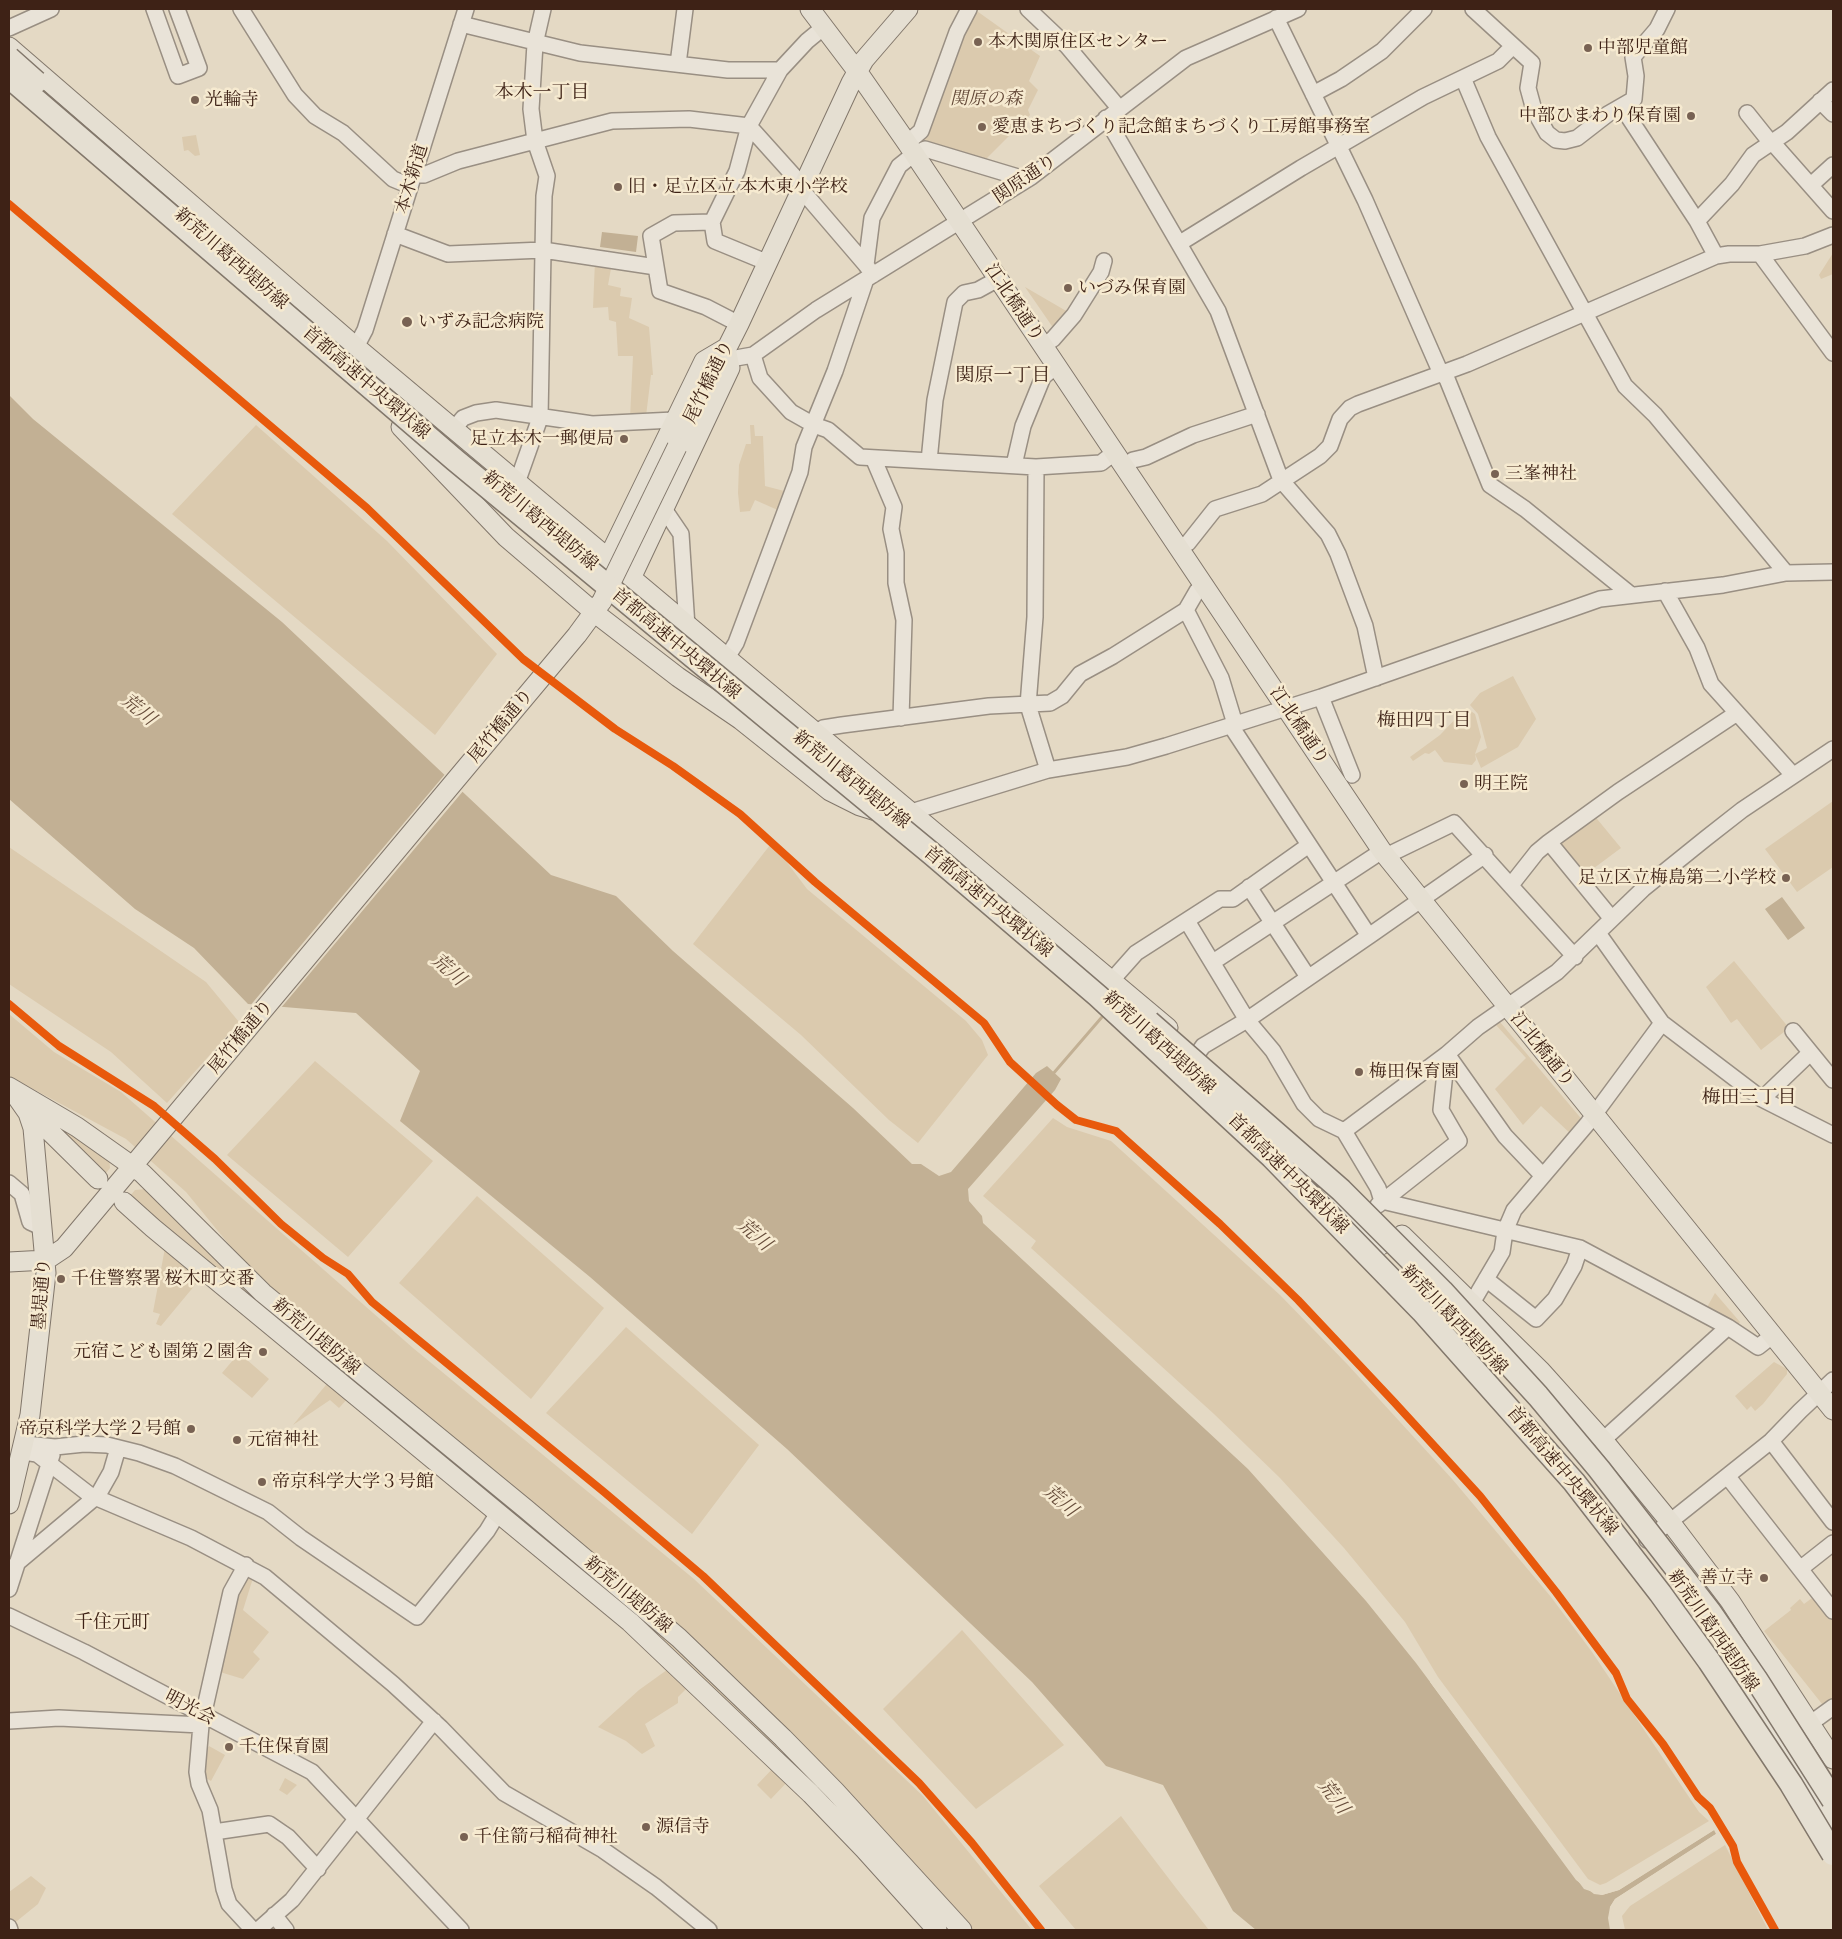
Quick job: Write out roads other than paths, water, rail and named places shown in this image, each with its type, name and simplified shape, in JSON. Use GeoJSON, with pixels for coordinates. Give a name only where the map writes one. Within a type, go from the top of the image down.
{"type":"FeatureCollection","features":[{"type":"Feature","properties":{"kind":"highway","name":"首都高速中央環状線"},"geometry":{"type":"LineString","coordinates":[[9,58],[579,546],[955,858],[1213,1076],[1341,1190],[1487,1339],[1599,1469],[1704,1604],[1761,1687],[1833,1800]]}},
{"type":"Feature","properties":{"kind":"highway","name":"首都高速中央環状線"},"geometry":{"type":"LineString","coordinates":[[9,77],[491,490],[932,854],[1098,996],[1203,1090],[1326,1210],[1472,1365],[1568,1475],[1619,1539],[1734,1698],[1833,1843]]}},
{"type":"Feature","properties":{"kind":"highway"},"geometry":{"type":"LineString","coordinates":[[1326,1210],[1384,1260],[1416,1292],[1573,1462],[1666,1576],[1725,1658],[1810,1787],[1833,1843]]}},
{"type":"Feature","properties":{"kind":"highway"},"geometry":{"type":"LineString","coordinates":[[1487,1339],[1543,1390],[1628,1488],[1723,1614],[1833,1779]]}},
{"type":"Feature","properties":{"kind":"main road","name":"江北橋通り"},"geometry":{"type":"LineString","coordinates":[[810,9],[857,71],[911,148],[1384,854],[1833,1410]]}},
{"type":"Feature","properties":{"kind":"main road","name":"尾竹橋通り"},"geometry":{"type":"LineString","coordinates":[[46,1260],[64,1248],[577,635],[598,607],[724,356],[801,186],[857,71],[908,9]]}},
{"type":"Feature","properties":{"kind":"main road","name":"新荒川葛西堤防線"},"geometry":{"type":"LineString","coordinates":[[9,47],[351,353],[453,430],[517,483],[605,566]]}},
{"type":"Feature","properties":{"kind":"main road","name":"新荒川葛西堤防線"},"geometry":{"type":"LineString","coordinates":[[9,67],[605,566],[891,813],[1103,992],[1360,1225],[1440,1304],[1531,1400],[1647,1540],[1747,1678],[1833,1814]]}},
{"type":"Feature","properties":{"kind":"main road"},"geometry":{"type":"LineString","coordinates":[[351,353],[343,369],[351,385],[413,438],[489,520],[527,557],[598,607],[678,677],[741,720],[830,791],[860,806],[891,813],[911,812]]}},
{"type":"Feature","properties":{"kind":"main road"},"geometry":{"type":"LineString","coordinates":[[605,566],[704,361],[724,356],[730,368],[628,586]]}},
{"type":"Feature","properties":{"kind":"main road","name":"新荒川葛西堤防線"},"geometry":{"type":"LineString","coordinates":[[628,586],[687,627],[726,659],[1112,980],[1378,1205],[1472,1303],[1541,1371],[1603,1440],[1671,1523],[1730,1601],[1833,1758]]}},
{"type":"Feature","properties":{"kind":"main road","name":"新荒川堤防線"},"geometry":{"type":"LineString","coordinates":[[9,1088],[138,1160],[152,1183],[263,1293],[534,1515],[679,1638],[835,1791],[962,1930]]}},
{"type":"Feature","properties":{"kind":"main road","name":"墨堤通り"},"geometry":{"type":"LineString","coordinates":[[9,1088],[23,1104],[33,1128],[46,1260],[38,1356],[9,1504]]}},
{"type":"Feature","properties":{"kind":"main road"},"geometry":{"type":"LineString","coordinates":[[23,1104],[98,1179]]}},
{"type":"Feature","properties":{"kind":"main road","name":"新荒川堤防線"},"geometry":{"type":"LineString","coordinates":[[124,1202],[630,1622],[678,1664],[851,1835],[937,1930]]}},
{"type":"Feature","properties":{"kind":"main road"},"geometry":{"type":"LineString","coordinates":[[9,1262],[46,1260]]}},
{"type":"Feature","properties":{"kind":"main road","name":"新荒川堤防線"},"geometry":{"type":"LineString","coordinates":[[263,1293],[265,1305],[269,1312],[321,1356],[326,1362],[329,1373]]}},
{"type":"Feature","properties":{"kind":"main road"},"geometry":{"type":"LineString","coordinates":[[1647,1540],[1638,1550],[1767,1731],[1833,1843]]}},
{"type":"Feature","properties":{"kind":"street"},"geometry":{"type":"LineString","coordinates":[[9,28],[50,9]]}},
{"type":"Feature","properties":{"kind":"street"},"geometry":{"type":"LineString","coordinates":[[154,9],[178,76],[199,68],[178,9]]}},
{"type":"Feature","properties":{"kind":"street"},"geometry":{"type":"LineString","coordinates":[[240,9],[295,96],[315,116],[343,133],[393,179],[412,181],[424,174],[458,161],[612,121],[689,119],[749,126],[801,186],[868,273]]}},
{"type":"Feature","properties":{"kind":"street","name":"本木新道"},"geometry":{"type":"LineString","coordinates":[[351,353],[364,330],[466,9]]}},
{"type":"Feature","properties":{"kind":"street"},"geometry":{"type":"LineString","coordinates":[[517,483],[540,418],[544,196],[547,176],[535,141],[531,109],[535,44],[543,9]]}},
{"type":"Feature","properties":{"kind":"street"},"geometry":{"type":"LineString","coordinates":[[678,64],[685,9]]}},
{"type":"Feature","properties":{"kind":"street"},"geometry":{"type":"LineString","coordinates":[[726,659],[740,634],[800,472],[804,447],[814,425],[868,273],[872,218],[899,166],[921,130],[957,32],[969,9]]}},
{"type":"Feature","properties":{"kind":"street"},"geometry":{"type":"LineString","coordinates":[[1028,9],[1067,46],[1119,108]]}},
{"type":"Feature","properties":{"kind":"street","name":"関原通り"},"geometry":{"type":"LineString","coordinates":[[753,355],[868,273],[960,221],[1024,181],[1186,58],[1298,9]]}},
{"type":"Feature","properties":{"kind":"street"},"geometry":{"type":"LineString","coordinates":[[1313,94],[1341,79],[1382,51],[1424,9]]}},
{"type":"Feature","properties":{"kind":"street"},"geometry":{"type":"LineString","coordinates":[[1473,9],[1532,63],[1528,88],[1534,110],[1547,132],[1556,140],[1578,138],[1634,99],[1636,90],[1633,57],[1657,29],[1667,9]]}},
{"type":"Feature","properties":{"kind":"street"},"geometry":{"type":"LineString","coordinates":[[1276,18],[1365,200],[1447,379],[1490,485],[1524,509],[1630,594]]}},
{"type":"Feature","properties":{"kind":"street"},"geometry":{"type":"LineString","coordinates":[[461,24],[535,44],[580,53],[728,70],[780,70]]}},
{"type":"Feature","properties":{"kind":"street"},"geometry":{"type":"LineString","coordinates":[[766,262],[715,241],[712,222],[737,171],[749,126],[780,70],[807,41],[824,27]]}},
{"type":"Feature","properties":{"kind":"street"},"geometry":{"type":"LineString","coordinates":[[1180,243],[1423,97],[1498,61],[1513,46]]}},
{"type":"Feature","properties":{"kind":"street"},"geometry":{"type":"LineString","coordinates":[[1463,78],[1488,137],[1584,308],[1584,314],[1625,386],[1655,415],[1786,573]]}},
{"type":"Feature","properties":{"kind":"street"},"geometry":{"type":"LineString","coordinates":[[1697,221],[1732,184],[1753,155],[1833,90]]}},
{"type":"Feature","properties":{"kind":"street"},"geometry":{"type":"LineString","coordinates":[[1820,101],[1833,114]]}},
{"type":"Feature","properties":{"kind":"street"},"geometry":{"type":"LineString","coordinates":[[1622,107],[1697,221],[1716,256]]}},
{"type":"Feature","properties":{"kind":"street"},"geometry":{"type":"LineString","coordinates":[[1747,113],[1833,211]]}},
{"type":"Feature","properties":{"kind":"street"},"geometry":{"type":"LineString","coordinates":[[1106,118],[1218,311],[1281,480],[1328,534],[1338,554],[1365,626],[1376,678]]}},
{"type":"Feature","properties":{"kind":"street"},"geometry":{"type":"LineString","coordinates":[[911,148],[925,150],[1018,176],[1024,181]]}},
{"type":"Feature","properties":{"kind":"street"},"geometry":{"type":"LineString","coordinates":[[1811,186],[1833,165]]}},
{"type":"Feature","properties":{"kind":"street"},"geometry":{"type":"LineString","coordinates":[[712,222],[674,222],[652,236],[660,291],[706,307],[739,324]]}},
{"type":"Feature","properties":{"kind":"street"},"geometry":{"type":"LineString","coordinates":[[395,234],[448,254],[543,250],[656,267]]}},
{"type":"Feature","properties":{"kind":"street"},"geometry":{"type":"LineString","coordinates":[[1180,548],[1188,543],[1215,509],[1262,494],[1320,456],[1330,446],[1340,419],[1350,408],[1443,373],[1716,256],[1760,254],[1805,246],[1833,235]]}},
{"type":"Feature","properties":{"kind":"street"},"geometry":{"type":"LineString","coordinates":[[1760,254],[1833,353]]}},
{"type":"Feature","properties":{"kind":"street"},"geometry":{"type":"LineString","coordinates":[[1043,346],[1053,339],[1074,315],[1101,272],[1104,262]]}},
{"type":"Feature","properties":{"kind":"street"},"geometry":{"type":"LineString","coordinates":[[929,461],[935,400],[955,302],[964,293],[978,290],[998,279]]}},
{"type":"Feature","properties":{"kind":"street"},"geometry":{"type":"LineString","coordinates":[[724,356],[753,355],[760,378],[792,412],[838,436],[849,450],[860,457],[874,460],[1036,467],[1120,459],[1133,460],[1146,458],[1193,435],[1257,414]]}},
{"type":"Feature","properties":{"kind":"street"},"geometry":{"type":"LineString","coordinates":[[1014,465],[1023,426],[1043,377],[1056,366]]}},
{"type":"Feature","properties":{"kind":"street"},"geometry":{"type":"LineString","coordinates":[[453,430],[464,418],[496,410],[540,418],[592,424],[674,420]]}},
{"type":"Feature","properties":{"kind":"street"},"geometry":{"type":"LineString","coordinates":[[874,460],[894,507],[891,529],[896,553],[896,583],[904,620],[901,718]]}},
{"type":"Feature","properties":{"kind":"street"},"geometry":{"type":"LineString","coordinates":[[1036,467],[1035,617],[1028,705],[1048,770]]}},
{"type":"Feature","properties":{"kind":"street"},"geometry":{"type":"LineString","coordinates":[[664,509],[681,534],[687,627]]}},
{"type":"Feature","properties":{"kind":"street"},"geometry":{"type":"LineString","coordinates":[[911,812],[1048,770],[1128,757],[1233,725],[1376,678],[1588,602],[1630,594],[1723,585],[1786,573],[1833,572]]}},
{"type":"Feature","properties":{"kind":"street"},"geometry":{"type":"LineString","coordinates":[[814,733],[823,728],[989,706],[1050,703],[1062,696],[1080,674],[1113,656],[1186,610],[1197,591],[1205,585]]}},
{"type":"Feature","properties":{"kind":"street"},"geometry":{"type":"LineString","coordinates":[[1666,591],[1696,648],[1706,676],[1793,775]]}},
{"type":"Feature","properties":{"kind":"street"},"geometry":{"type":"LineString","coordinates":[[1186,610],[1221,678],[1233,725],[1369,936]]}},
{"type":"Feature","properties":{"kind":"street"},"geometry":{"type":"LineString","coordinates":[[1321,697],[1352,775]]}},
{"type":"Feature","properties":{"kind":"street"},"geometry":{"type":"LineString","coordinates":[[1511,885],[1537,852],[1549,842],[1618,792],[1737,713]]}},
{"type":"Feature","properties":{"kind":"street"},"geometry":{"type":"LineString","coordinates":[[1344,1131],[1447,1054],[1478,1027],[1507,1008],[1575,957],[1643,889],[1705,839],[1793,775],[1833,749]]}},
{"type":"Feature","properties":{"kind":"street"},"geometry":{"type":"LineString","coordinates":[[1213,962],[1334,882],[1384,854],[1454,822],[1575,957]]}},
{"type":"Feature","properties":{"kind":"street"},"geometry":{"type":"LineString","coordinates":[[1549,842],[1612,919]]}},
{"type":"Feature","properties":{"kind":"street"},"geometry":{"type":"LineString","coordinates":[[1112,980],[1136,953],[1220,898],[1232,899],[1309,845]]}},
{"type":"Feature","properties":{"kind":"street"},"geometry":{"type":"LineString","coordinates":[[1198,1053],[1203,1046],[1247,1020],[1485,855]]}},
{"type":"Feature","properties":{"kind":"street"},"geometry":{"type":"LineString","coordinates":[[1249,887],[1308,977]]}},
{"type":"Feature","properties":{"kind":"street"},"geometry":{"type":"LineString","coordinates":[[1187,921],[1247,1020],[1273,1051],[1304,1104],[1320,1120],[1344,1131],[1378,1188],[1378,1205]]}},
{"type":"Feature","properties":{"kind":"street"},"geometry":{"type":"LineString","coordinates":[[1598,933],[1662,1023],[1762,1100],[1833,1135]]}},
{"type":"Feature","properties":{"kind":"street"},"geometry":{"type":"LineString","coordinates":[[1472,1303],[1502,1252],[1505,1231],[1514,1210],[1594,1114],[1662,1023]]}},
{"type":"Feature","properties":{"kind":"street"},"geometry":{"type":"LineString","coordinates":[[1793,1031],[1833,1080]]}},
{"type":"Feature","properties":{"kind":"street"},"geometry":{"type":"LineString","coordinates":[[1762,1100],[1810,1053]]}},
{"type":"Feature","properties":{"kind":"street"},"geometry":{"type":"LineString","coordinates":[[1360,1225],[1378,1205],[1459,1141],[1441,1110],[1447,1054]]}},
{"type":"Feature","properties":{"kind":"street"},"geometry":{"type":"LineString","coordinates":[[1447,1054],[1506,1136],[1542,1175]]}},
{"type":"Feature","properties":{"kind":"street"},"geometry":{"type":"LineString","coordinates":[[9,1183],[22,1194],[30,1222],[43,1228]]}},
{"type":"Feature","properties":{"kind":"street"},"geometry":{"type":"LineString","coordinates":[[1378,1205],[1580,1248],[1728,1327],[1758,1347],[1772,1336]]}},
{"type":"Feature","properties":{"kind":"street"},"geometry":{"type":"LineString","coordinates":[[1486,1279],[1518,1303],[1533,1319],[1536,1319],[1555,1299],[1574,1266],[1580,1248]]}},
{"type":"Feature","properties":{"kind":"street"},"geometry":{"type":"LineString","coordinates":[[1603,1440],[1728,1327]]}},
{"type":"Feature","properties":{"kind":"street"},"geometry":{"type":"LineString","coordinates":[[1647,1540],[1671,1523],[1771,1441],[1833,1380]]}},
{"type":"Feature","properties":{"kind":"street"},"geometry":{"type":"LineString","coordinates":[[1771,1441],[1833,1522]]}},
{"type":"Feature","properties":{"kind":"street"},"geometry":{"type":"LineString","coordinates":[[19,1453],[55,1447],[99,1444],[118,1448],[174,1466],[268,1512],[301,1538],[417,1617],[487,1531],[498,1513]]}},
{"type":"Feature","properties":{"kind":"street"},"geometry":{"type":"LineString","coordinates":[[9,1589],[55,1447]]}},
{"type":"Feature","properties":{"kind":"street"},"geometry":{"type":"LineString","coordinates":[[17,1563],[94,1497],[111,1472],[118,1448]]}},
{"type":"Feature","properties":{"kind":"street"},"geometry":{"type":"LineString","coordinates":[[19,1453],[37,1454],[94,1497],[191,1538],[265,1577],[309,1612],[434,1721],[504,1793],[603,1850],[656,1887],[709,1930]]}},
{"type":"Feature","properties":{"kind":"street"},"geometry":{"type":"LineString","coordinates":[[1728,1477],[1833,1611]]}},
{"type":"Feature","properties":{"kind":"street"},"geometry":{"type":"LineString","coordinates":[[1800,1570],[1833,1543]]}},
{"type":"Feature","properties":{"kind":"street"},"geometry":{"type":"LineString","coordinates":[[246,1566],[231,1592],[202,1720],[197,1772],[199,1784],[210,1810],[224,1889],[229,1904],[252,1930]]}},
{"type":"Feature","properties":{"kind":"street","name":"明光会"},"geometry":{"type":"LineString","coordinates":[[9,1616],[202,1720],[312,1772],[455,1928]]}},
{"type":"Feature","properties":{"kind":"street"},"geometry":{"type":"LineString","coordinates":[[1811,1723],[1833,1707]]}},
{"type":"Feature","properties":{"kind":"street"},"geometry":{"type":"LineString","coordinates":[[9,1721],[59,1718],[202,1720]]}},
{"type":"Feature","properties":{"kind":"street"},"geometry":{"type":"LineString","coordinates":[[258,1930],[292,1900],[434,1721]]}},
{"type":"Feature","properties":{"kind":"street"},"geometry":{"type":"LineString","coordinates":[[214,1832],[269,1824],[288,1837],[318,1869]]}},
{"type":"Feature","properties":{"kind":"street"},"geometry":{"type":"LineString","coordinates":[[274,1915],[286,1930]]}},
{"type":"Feature","properties":{"kind":"water"},"geometry":{"type":"Polygon","coordinates":[[[602,232],[638,236],[636,252],[600,247],[602,232]]]}},
{"type":"Feature","properties":{"kind":"water","name":"荒川"},"geometry":{"type":"Polygon","coordinates":[[[9,395],[33,419],[282,622],[551,875],[616,896],[673,951],[853,1108],[912,1164],[921,1164],[939,1176],[951,1172],[1036,1073],[1047,1066],[1061,1079],[1055,1090],[968,1189],[969,1201],[982,1216],[983,1223],[1248,1469],[1366,1601],[1416,1663],[1584,1889],[1602,1895],[1619,1890],[1714,1830],[1716,1834],[1615,1899],[1610,1907],[1610,1930],[1256,1930],[1233,1911],[1163,1785],[1106,1766],[1032,1682],[787,1449],[590,1277],[400,1121],[420,1071],[356,1013],[248,1004],[194,948],[135,909],[9,799],[9,395]]]}},
{"type":"Feature","properties":{"kind":"water"},"geometry":{"type":"Polygon","coordinates":[[[1782,897],[1805,928],[1788,940],[1765,909],[1782,897]]]}},
{"type":"Feature","properties":{"kind":"waterway"},"geometry":{"type":"LineString","coordinates":[[1052,1075],[1102,1017]]}},
{"type":"Feature","properties":{"kind":"place","name":"本木関原住区センター"},"geometry":{"type":"Point","coordinates":[978,42]}},
{"type":"Feature","properties":{"kind":"place","name":"中部児童館"},"geometry":{"type":"Point","coordinates":[1588,48]}},
{"type":"Feature","properties":{"kind":"place","name":"光輪寺"},"geometry":{"type":"Point","coordinates":[195,100]}},
{"type":"Feature","properties":{"kind":"place","name":"中部ひまわり保育園"},"geometry":{"type":"Point","coordinates":[1691,116]}},
{"type":"Feature","properties":{"kind":"place","name":"愛恵まちづくり記念館まちづくり工房館事務室"},"geometry":{"type":"Point","coordinates":[982,127]}},
{"type":"Feature","properties":{"kind":"place","name":"旧・足立区立 本木東小学校"},"geometry":{"type":"Point","coordinates":[618,187]}},
{"type":"Feature","properties":{"kind":"place","name":"いづみ保育園"},"geometry":{"type":"Point","coordinates":[1068,288]}},
{"type":"Feature","properties":{"kind":"place","name":"いずみ記念病院"},"geometry":{"type":"Point","coordinates":[407,322]}},
{"type":"Feature","properties":{"kind":"place","name":"足立本木一郵便局"},"geometry":{"type":"Point","coordinates":[624,439]}},
{"type":"Feature","properties":{"kind":"place","name":"三峯神社"},"geometry":{"type":"Point","coordinates":[1495,474]}},
{"type":"Feature","properties":{"kind":"place","name":"明王院"},"geometry":{"type":"Point","coordinates":[1464,784]}},
{"type":"Feature","properties":{"kind":"place","name":"足立区立梅島第二小学校"},"geometry":{"type":"Point","coordinates":[1786,878]}},
{"type":"Feature","properties":{"kind":"place","name":"梅田保育園"},"geometry":{"type":"Point","coordinates":[1359,1072]}},
{"type":"Feature","properties":{"kind":"place","name":"千住警察署 桜木町交番"},"geometry":{"type":"Point","coordinates":[61,1279]}},
{"type":"Feature","properties":{"kind":"place","name":"元宿こども園第２園舎"},"geometry":{"type":"Point","coordinates":[263,1352]}},
{"type":"Feature","properties":{"kind":"place","name":"帝京科学大学２号館"},"geometry":{"type":"Point","coordinates":[191,1429]}},
{"type":"Feature","properties":{"kind":"place","name":"元宿神社"},"geometry":{"type":"Point","coordinates":[237,1440]}},
{"type":"Feature","properties":{"kind":"place","name":"帝京科学大学３号館"},"geometry":{"type":"Point","coordinates":[262,1482]}},
{"type":"Feature","properties":{"kind":"place","name":"善立寺"},"geometry":{"type":"Point","coordinates":[1764,1578]}},
{"type":"Feature","properties":{"kind":"place","name":"千住保育園"},"geometry":{"type":"Point","coordinates":[229,1747]}},
{"type":"Feature","properties":{"kind":"place","name":"源信寺"},"geometry":{"type":"Point","coordinates":[646,1827]}},
{"type":"Feature","properties":{"kind":"place","name":"千住箭弓稲荷神社"},"geometry":{"type":"Point","coordinates":[464,1837]}},
{"type":"Feature","properties":{"kind":"district","name":"本木一丁目"},"geometry":{"type":"Point","coordinates":[542,93]}},
{"type":"Feature","properties":{"kind":"district","name":"関原一丁目"},"geometry":{"type":"Point","coordinates":[1003,376]}},
{"type":"Feature","properties":{"kind":"district","name":"梅田四丁目"},"geometry":{"type":"Point","coordinates":[1424,721]}},
{"type":"Feature","properties":{"kind":"district","name":"梅田三丁目"},"geometry":{"type":"Point","coordinates":[1749,1098]}},
{"type":"Feature","properties":{"kind":"district","name":"千住元町"},"geometry":{"type":"Point","coordinates":[112,1623]}},
{"type":"Feature","properties":{"kind":"park label","name":"関原の森"},"geometry":{"type":"Point","coordinates":[986,99]}}]}
